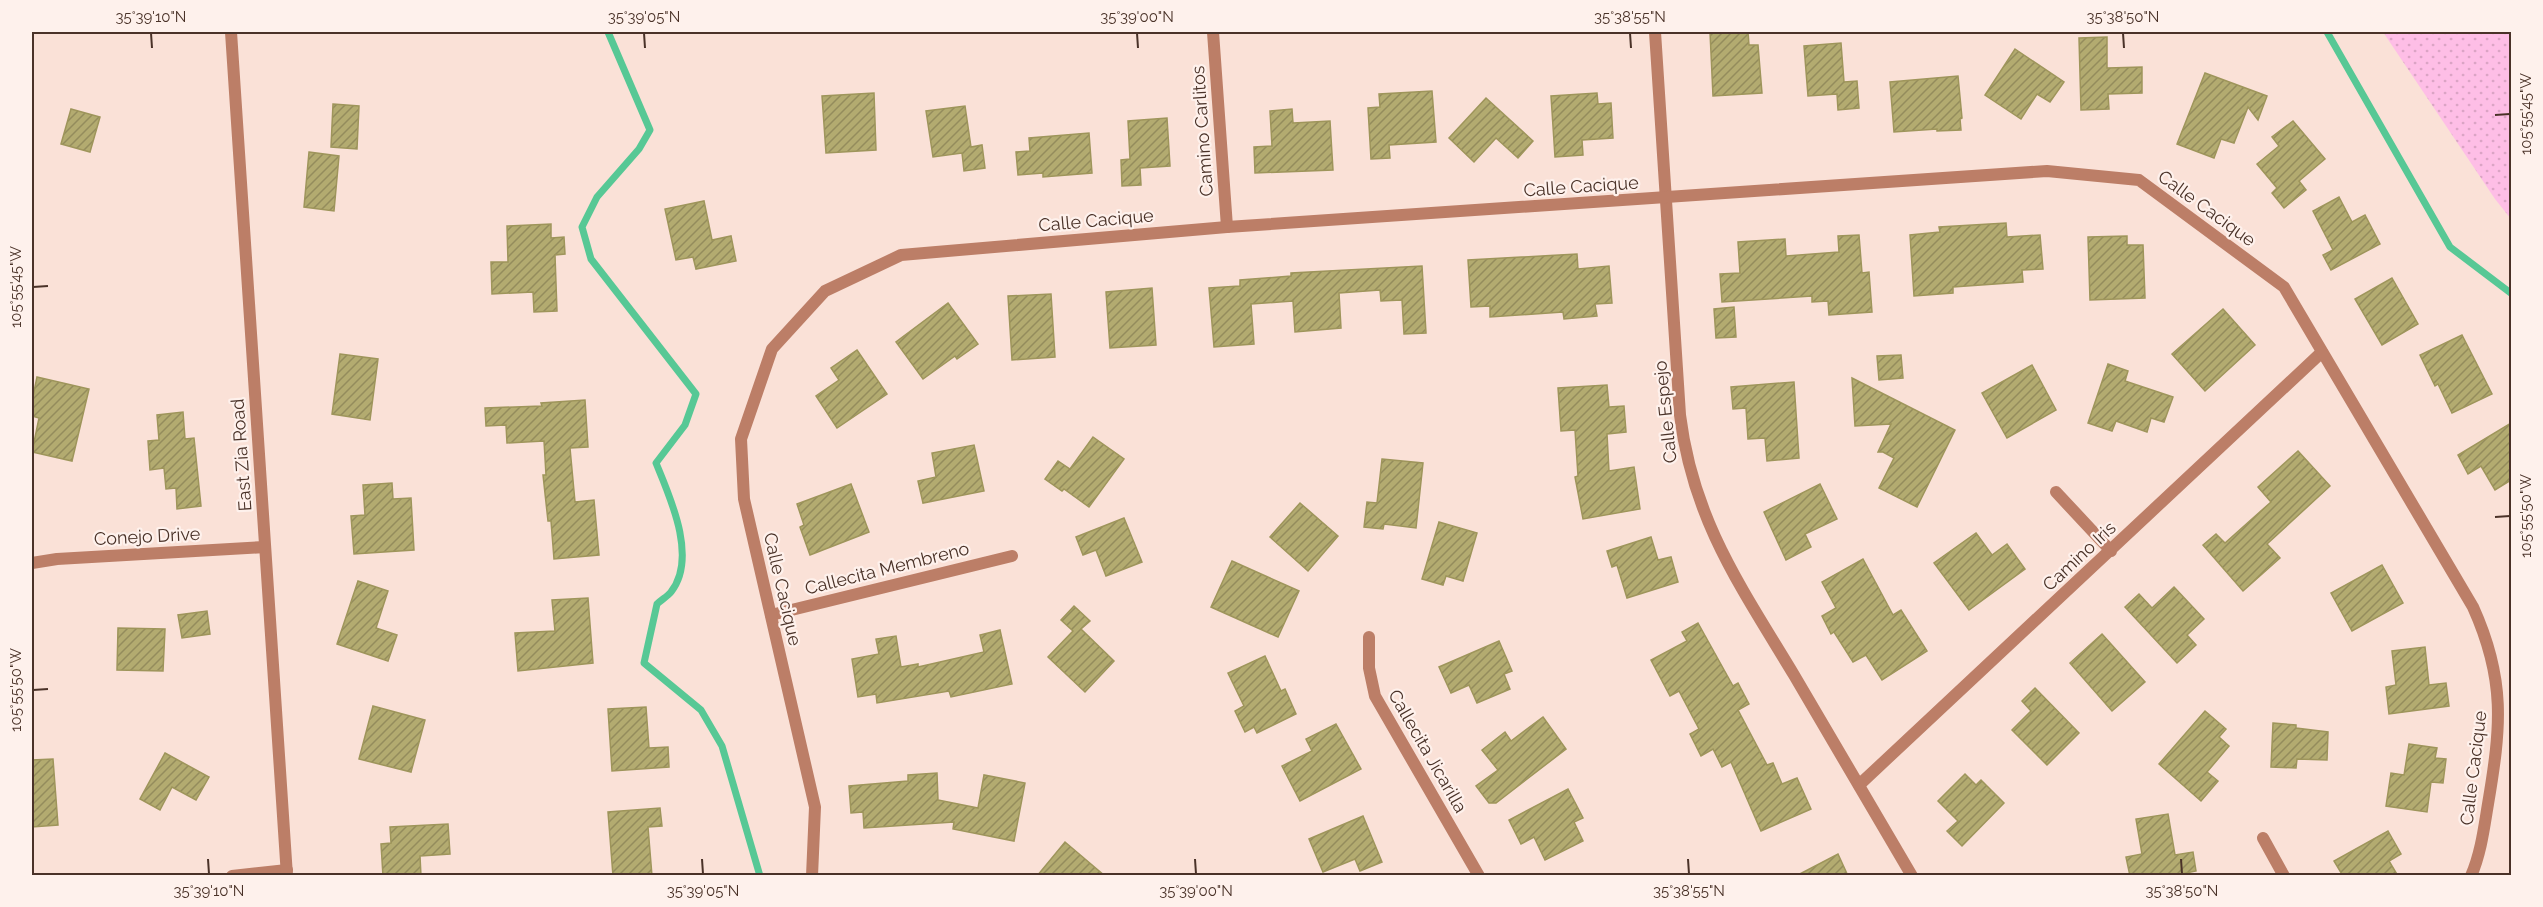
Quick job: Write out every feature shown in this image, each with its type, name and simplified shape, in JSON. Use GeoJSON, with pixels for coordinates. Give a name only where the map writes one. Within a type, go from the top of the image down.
{"type":"FeatureCollection","features":[{"type":"Feature","properties":{"kind":"street","name":"East Zia Road"},"geometry":{"type":"LineString","coordinates":[[231,32],[287,873]]}},
{"type":"Feature","properties":{"kind":"street","name":"Camino Carlitos"},"geometry":{"type":"LineString","coordinates":[[1213,32],[1227,227]]}},
{"type":"Feature","properties":{"kind":"street","name":"Calle Espejo"},"geometry":{"type":"LineString","coordinates":[[1655,32],[1680,415],[1689,469],[1697,496],[1729,566],[1912,876]]}},
{"type":"Feature","properties":{"kind":"street","name":"Calle Cacique"},"geometry":{"type":"LineString","coordinates":[[812,876],[815,807],[744,499],[741,439],[772,350],[825,291],[901,255],[1227,227],[2047,171],[2139,180],[2284,287],[2472,607],[2490,652],[2499,698],[2498,741],[2481,843],[2471,876]]}},
{"type":"Feature","properties":{"kind":"street","name":"Camino Iris"},"geometry":{"type":"LineString","coordinates":[[1859,785],[2322,352]]}},
{"type":"Feature","properties":{"kind":"street"},"geometry":{"type":"LineString","coordinates":[[2056,492],[2111,551]]}},
{"type":"Feature","properties":{"kind":"street","name":"Conejo Drive"},"geometry":{"type":"LineString","coordinates":[[32,563],[57,559],[265,548]]}},
{"type":"Feature","properties":{"kind":"street","name":"Callecita Membreno"},"geometry":{"type":"LineString","coordinates":[[771,615],[1012,556]]}},
{"type":"Feature","properties":{"kind":"street","name":"Callecita Jicarilla"},"geometry":{"type":"LineString","coordinates":[[1369,637],[1369,668],[1378,702],[1479,876]]}},
{"type":"Feature","properties":{"kind":"street"},"geometry":{"type":"LineString","coordinates":[[2262,838],[2284,876]]}},
{"type":"Feature","properties":{"kind":"street"},"geometry":{"type":"LineString","coordinates":[[232,876],[287,873]]}},
{"type":"Feature","properties":{"kind":"shaded area"},"geometry":{"type":"Polygon","coordinates":[[[2383,32],[2511,32],[2511,219],[2495,199],[2383,32]]]}},
{"type":"Feature","properties":{"kind":"building"},"geometry":{"type":"Polygon","coordinates":[[[1710,32],[1748,32],[1749,45],[1758,45],[1762,93],[1713,96],[1710,32]]]}},
{"type":"Feature","properties":{"kind":"building"},"geometry":{"type":"Polygon","coordinates":[[[2107,37],[2107,68],[2142,67],[2142,93],[2108,94],[2109,109],[2081,110],[2079,38],[2107,37]]]}},
{"type":"Feature","properties":{"kind":"building"},"geometry":{"type":"Polygon","coordinates":[[[1841,43],[1844,82],[1857,81],[1859,108],[1838,110],[1837,94],[1808,96],[1804,46],[1841,43]]]}},
{"type":"Feature","properties":{"kind":"building"},"geometry":{"type":"Polygon","coordinates":[[[2015,49],[2064,82],[2050,102],[2037,94],[2021,119],[1985,95],[2015,49]]]}},
{"type":"Feature","properties":{"kind":"building"},"geometry":{"type":"Polygon","coordinates":[[[2205,73],[2267,96],[2258,120],[2248,107],[2234,143],[2221,139],[2214,158],[2177,144],[2205,73]]]}},
{"type":"Feature","properties":{"kind":"building"},"geometry":{"type":"Polygon","coordinates":[[[1958,76],[1961,130],[1894,132],[1890,82],[1958,76]]]}},
{"type":"Feature","properties":{"kind":"building"},"geometry":{"type":"Polygon","coordinates":[[[1432,91],[1436,142],[1389,145],[1390,158],[1371,159],[1368,108],[1380,107],[1379,94],[1432,91]]]}},
{"type":"Feature","properties":{"kind":"building"},"geometry":{"type":"Polygon","coordinates":[[[874,93],[876,150],[826,153],[822,96],[874,93]]]}},
{"type":"Feature","properties":{"kind":"building"},"geometry":{"type":"Polygon","coordinates":[[[1597,93],[1598,104],[1611,103],[1613,138],[1582,140],[1583,155],[1555,157],[1551,96],[1597,93]]]}},
{"type":"Feature","properties":{"kind":"building"},"geometry":{"type":"Polygon","coordinates":[[[1486,98],[1533,141],[1518,158],[1496,138],[1474,162],[1449,138],[1486,98]]]}},
{"type":"Feature","properties":{"kind":"building"},"geometry":{"type":"Polygon","coordinates":[[[333,104],[359,106],[357,149],[331,147],[333,104]]]}},
{"type":"Feature","properties":{"kind":"building"},"geometry":{"type":"Polygon","coordinates":[[[965,106],[971,147],[982,145],[985,168],[964,171],[962,153],[933,157],[926,111],[965,106]]]}},
{"type":"Feature","properties":{"kind":"building"},"geometry":{"type":"Polygon","coordinates":[[[71,109],[100,117],[90,152],[61,144],[71,109]]]}},
{"type":"Feature","properties":{"kind":"building"},"geometry":{"type":"Polygon","coordinates":[[[1292,109],[1293,123],[1330,121],[1333,170],[1255,173],[1254,147],[1272,146],[1270,111],[1292,109]]]}},
{"type":"Feature","properties":{"kind":"building"},"geometry":{"type":"Polygon","coordinates":[[[1167,118],[1170,166],[1140,168],[1141,185],[1122,186],[1121,160],[1130,159],[1128,121],[1167,118]]]}},
{"type":"Feature","properties":{"kind":"building"},"geometry":{"type":"Polygon","coordinates":[[[2293,121],[2325,159],[2299,181],[2306,190],[2284,208],[2272,193],[2277,188],[2257,164],[2279,146],[2272,137],[2293,121]]]}},
{"type":"Feature","properties":{"kind":"building"},"geometry":{"type":"Polygon","coordinates":[[[1089,133],[1092,173],[1043,177],[1043,173],[1018,175],[1016,152],[1030,151],[1029,138],[1089,133]]]}},
{"type":"Feature","properties":{"kind":"building"},"geometry":{"type":"Polygon","coordinates":[[[309,152],[339,156],[334,211],[304,207],[309,152]]]}},
{"type":"Feature","properties":{"kind":"building"},"geometry":{"type":"Polygon","coordinates":[[[2339,197],[2352,222],[2365,215],[2380,244],[2331,270],[2323,255],[2333,250],[2313,211],[2339,197]]]}},
{"type":"Feature","properties":{"kind":"building"},"geometry":{"type":"Polygon","coordinates":[[[704,201],[712,240],[731,236],[736,261],[696,269],[693,257],[676,260],[665,209],[704,201]]]}},
{"type":"Feature","properties":{"kind":"building"},"geometry":{"type":"Polygon","coordinates":[[[2006,223],[2007,237],[2040,235],[2043,269],[2022,270],[2023,282],[1953,287],[1953,293],[1914,296],[1910,235],[1940,232],[1939,227],[2006,223]]]}},
{"type":"Feature","properties":{"kind":"building"},"geometry":{"type":"Polygon","coordinates":[[[551,224],[551,238],[564,237],[565,254],[555,255],[557,311],[534,312],[533,292],[492,294],[491,262],[508,262],[507,226],[551,224]]]}},
{"type":"Feature","properties":{"kind":"building"},"geometry":{"type":"Polygon","coordinates":[[[1859,235],[1862,273],[1869,272],[1872,312],[1829,315],[1828,301],[1812,302],[1812,296],[1722,302],[1720,274],[1740,273],[1738,242],[1785,239],[1786,256],[1839,252],[1838,236],[1859,235]]]}},
{"type":"Feature","properties":{"kind":"building"},"geometry":{"type":"Polygon","coordinates":[[[2127,236],[2127,245],[2143,245],[2145,298],[2090,300],[2088,237],[2127,236]]]}},
{"type":"Feature","properties":{"kind":"building"},"geometry":{"type":"Polygon","coordinates":[[[1577,254],[1578,269],[1609,266],[1612,303],[1595,304],[1597,316],[1564,319],[1563,312],[1490,317],[1490,306],[1471,307],[1468,260],[1577,254]]]}},
{"type":"Feature","properties":{"kind":"building"},"geometry":{"type":"Polygon","coordinates":[[[1422,266],[1426,333],[1404,334],[1402,300],[1381,301],[1380,290],[1339,293],[1341,328],[1295,332],[1293,301],[1251,304],[1254,344],[1214,347],[1209,288],[1240,286],[1240,280],[1291,276],[1291,273],[1422,266]]]}},
{"type":"Feature","properties":{"kind":"building"},"geometry":{"type":"Polygon","coordinates":[[[2392,278],[2418,324],[2382,345],[2355,299],[2392,278]]]}},
{"type":"Feature","properties":{"kind":"building"},"geometry":{"type":"Polygon","coordinates":[[[1152,288],[1156,345],[1110,348],[1106,292],[1152,288]]]}},
{"type":"Feature","properties":{"kind":"building"},"geometry":{"type":"Polygon","coordinates":[[[1051,294],[1055,357],[1012,360],[1008,296],[1051,294]]]}},
{"type":"Feature","properties":{"kind":"building"},"geometry":{"type":"Polygon","coordinates":[[[948,303],[978,344],[957,359],[955,356],[923,379],[896,342],[948,303]]]}},
{"type":"Feature","properties":{"kind":"building"},"geometry":{"type":"Polygon","coordinates":[[[1734,307],[1736,337],[1716,338],[1714,309],[1734,307]]]}},
{"type":"Feature","properties":{"kind":"building"},"geometry":{"type":"Polygon","coordinates":[[[2223,309],[2255,345],[2205,391],[2172,354],[2223,309]]]}},
{"type":"Feature","properties":{"kind":"building"},"geometry":{"type":"Polygon","coordinates":[[[2462,335],[2492,394],[2452,413],[2438,384],[2435,386],[2420,355],[2462,335]]]}},
{"type":"Feature","properties":{"kind":"building"},"geometry":{"type":"Polygon","coordinates":[[[857,350],[887,394],[837,428],[816,396],[839,380],[831,368],[857,350]]]}},
{"type":"Feature","properties":{"kind":"building"},"geometry":{"type":"Polygon","coordinates":[[[340,354],[378,359],[370,420],[332,414],[340,354]]]}},
{"type":"Feature","properties":{"kind":"building"},"geometry":{"type":"Polygon","coordinates":[[[1901,355],[1903,378],[1879,380],[1877,356],[1901,355]]]}},
{"type":"Feature","properties":{"kind":"building"},"geometry":{"type":"Polygon","coordinates":[[[2108,364],[2128,371],[2125,381],[2173,397],[2164,422],[2151,418],[2147,432],[2116,421],[2112,431],[2088,423],[2108,364]]]}},
{"type":"Feature","properties":{"kind":"building"},"geometry":{"type":"Polygon","coordinates":[[[2032,365],[2056,410],[2007,438],[1982,393],[2032,365]]]}},
{"type":"Feature","properties":{"kind":"building"},"geometry":{"type":"Polygon","coordinates":[[[37,377],[89,389],[72,461],[32,452],[39,418],[32,416],[32,401],[37,377]]]}},
{"type":"Feature","properties":{"kind":"building"},"geometry":{"type":"Polygon","coordinates":[[[1852,378],[1955,430],[1917,507],[1879,488],[1894,458],[1878,452],[1891,424],[1855,426],[1852,378]]]}},
{"type":"Feature","properties":{"kind":"building"},"geometry":{"type":"Polygon","coordinates":[[[1794,382],[1799,458],[1767,461],[1765,438],[1748,439],[1746,408],[1733,409],[1731,387],[1794,382]]]}},
{"type":"Feature","properties":{"kind":"building"},"geometry":{"type":"Polygon","coordinates":[[[1607,385],[1609,407],[1624,406],[1626,432],[1607,434],[1609,471],[1634,467],[1640,509],[1583,519],[1575,477],[1578,476],[1575,430],[1561,431],[1558,388],[1607,385]]]}},
{"type":"Feature","properties":{"kind":"building"},"geometry":{"type":"Polygon","coordinates":[[[585,400],[588,447],[570,448],[575,502],[594,500],[599,555],[554,559],[551,521],[548,521],[543,475],[546,475],[544,441],[507,443],[506,425],[486,426],[485,408],[542,406],[541,403],[585,400]]]}},
{"type":"Feature","properties":{"kind":"building"},"geometry":{"type":"Polygon","coordinates":[[[183,412],[185,439],[194,438],[201,506],[177,509],[176,488],[166,489],[164,468],[150,470],[148,441],[159,440],[157,415],[183,412]]]}},
{"type":"Feature","properties":{"kind":"building"},"geometry":{"type":"Polygon","coordinates":[[[2511,423],[2511,480],[2495,490],[2481,466],[2468,474],[2458,455],[2511,423]]]}},
{"type":"Feature","properties":{"kind":"building"},"geometry":{"type":"Polygon","coordinates":[[[1093,437],[1124,459],[1089,507],[1045,479],[1058,461],[1070,469],[1093,437]]]}},
{"type":"Feature","properties":{"kind":"building"},"geometry":{"type":"Polygon","coordinates":[[[974,445],[984,491],[923,503],[918,481],[936,477],[932,453],[974,445]]]}},
{"type":"Feature","properties":{"kind":"building"},"geometry":{"type":"Polygon","coordinates":[[[2298,451],[2330,486],[2267,544],[2280,558],[2243,591],[2203,545],[2216,534],[2225,543],[2271,502],[2258,487],[2298,451]]]}},
{"type":"Feature","properties":{"kind":"building"},"geometry":{"type":"Polygon","coordinates":[[[1382,459],[1423,463],[1416,528],[1384,524],[1383,529],[1364,527],[1367,502],[1377,503],[1382,459]]]}},
{"type":"Feature","properties":{"kind":"building"},"geometry":{"type":"Polygon","coordinates":[[[392,483],[393,499],[411,498],[414,550],[354,554],[351,516],[365,515],[363,485],[392,483]]]}},
{"type":"Feature","properties":{"kind":"building"},"geometry":{"type":"Polygon","coordinates":[[[851,484],[869,532],[810,555],[800,527],[804,525],[797,504],[851,484]]]}},
{"type":"Feature","properties":{"kind":"building"},"geometry":{"type":"Polygon","coordinates":[[[1820,484],[1837,519],[1805,534],[1811,547],[1786,560],[1764,512],[1820,484]]]}},
{"type":"Feature","properties":{"kind":"building"},"geometry":{"type":"Polygon","coordinates":[[[1300,503],[1338,536],[1308,571],[1270,537],[1300,503]]]}},
{"type":"Feature","properties":{"kind":"building"},"geometry":{"type":"Polygon","coordinates":[[[1124,518],[1142,562],[1106,576],[1096,550],[1083,555],[1076,537],[1124,518]]]}},
{"type":"Feature","properties":{"kind":"building"},"geometry":{"type":"Polygon","coordinates":[[[1439,522],[1477,533],[1463,581],[1446,576],[1443,585],[1422,579],[1439,522]]]}},
{"type":"Feature","properties":{"kind":"building"},"geometry":{"type":"Polygon","coordinates":[[[1976,533],[1992,555],[2007,544],[2025,569],[1969,610],[1934,563],[1976,533]]]}},
{"type":"Feature","properties":{"kind":"building"},"geometry":{"type":"Polygon","coordinates":[[[1651,537],[1658,560],[1671,557],[1678,582],[1627,598],[1617,565],[1612,567],[1607,551],[1651,537]]]}},
{"type":"Feature","properties":{"kind":"building"},"geometry":{"type":"Polygon","coordinates":[[[1863,559],[1893,615],[1901,610],[1927,651],[1882,680],[1866,655],[1853,662],[1834,632],[1831,634],[1822,616],[1836,608],[1822,582],[1863,559]]]}},
{"type":"Feature","properties":{"kind":"building"},"geometry":{"type":"Polygon","coordinates":[[[1232,561],[1299,591],[1278,637],[1211,607],[1232,561]]]}},
{"type":"Feature","properties":{"kind":"building"},"geometry":{"type":"Polygon","coordinates":[[[2382,565],[2403,603],[2352,631],[2331,593],[2382,565]]]}},
{"type":"Feature","properties":{"kind":"building"},"geometry":{"type":"Polygon","coordinates":[[[358,581],[388,591],[376,628],[397,635],[388,661],[337,644],[358,581]]]}},
{"type":"Feature","properties":{"kind":"building"},"geometry":{"type":"Polygon","coordinates":[[[2174,587],[2204,619],[2187,635],[2196,645],[2177,663],[2125,607],[2139,594],[2152,608],[2174,587]]]}},
{"type":"Feature","properties":{"kind":"building"},"geometry":{"type":"Polygon","coordinates":[[[588,598],[593,663],[518,671],[515,633],[555,631],[552,600],[588,598]]]}},
{"type":"Feature","properties":{"kind":"building"},"geometry":{"type":"Polygon","coordinates":[[[1074,606],[1090,621],[1081,629],[1114,661],[1085,692],[1048,657],[1073,631],[1061,620],[1074,606]]]}},
{"type":"Feature","properties":{"kind":"building"},"geometry":{"type":"Polygon","coordinates":[[[207,611],[210,634],[182,638],[178,615],[207,611]]]}},
{"type":"Feature","properties":{"kind":"building"},"geometry":{"type":"Polygon","coordinates":[[[1698,623],[1733,686],[1738,683],[1749,704],[1738,710],[1767,765],[1773,763],[1782,784],[1797,778],[1811,809],[1761,831],[1731,762],[1722,767],[1713,749],[1701,756],[1690,734],[1699,729],[1679,691],[1670,696],[1651,660],[1687,641],[1682,632],[1698,623]]]}},
{"type":"Feature","properties":{"kind":"building"},"geometry":{"type":"Polygon","coordinates":[[[118,628],[165,629],[163,671],[117,670],[118,628]]]}},
{"type":"Feature","properties":{"kind":"building"},"geometry":{"type":"Polygon","coordinates":[[[1000,630],[1012,684],[951,697],[949,691],[877,703],[876,694],[858,697],[852,659],[879,654],[876,639],[896,636],[901,667],[918,664],[918,667],[984,652],[980,635],[1000,630]]]}},
{"type":"Feature","properties":{"kind":"building"},"geometry":{"type":"Polygon","coordinates":[[[2102,634],[2145,682],[2112,711],[2070,663],[2102,634]]]}},
{"type":"Feature","properties":{"kind":"building"},"geometry":{"type":"Polygon","coordinates":[[[1499,641],[1512,671],[1504,674],[1510,689],[1477,703],[1469,685],[1451,693],[1439,667],[1499,641]]]}},
{"type":"Feature","properties":{"kind":"building"},"geometry":{"type":"Polygon","coordinates":[[[2425,647],[2429,685],[2446,683],[2449,706],[2389,714],[2386,687],[2396,685],[2392,651],[2425,647]]]}},
{"type":"Feature","properties":{"kind":"building"},"geometry":{"type":"Polygon","coordinates":[[[1265,656],[1281,691],[1285,689],[1296,714],[1257,733],[1254,727],[1245,732],[1235,711],[1244,706],[1228,673],[1265,656]]]}},
{"type":"Feature","properties":{"kind":"building"},"geometry":{"type":"Polygon","coordinates":[[[2035,688],[2079,733],[2047,765],[2012,730],[2031,711],[2022,701],[2035,688]]]}},
{"type":"Feature","properties":{"kind":"building"},"geometry":{"type":"Polygon","coordinates":[[[373,706],[425,720],[411,772],[359,759],[373,706]]]}},
{"type":"Feature","properties":{"kind":"building"},"geometry":{"type":"Polygon","coordinates":[[[646,707],[649,748],[668,747],[669,767],[612,771],[608,709],[646,707]]]}},
{"type":"Feature","properties":{"kind":"building"},"geometry":{"type":"Polygon","coordinates":[[[2205,711],[2226,729],[2219,737],[2229,746],[2207,772],[2218,781],[2201,801],[2159,764],[2205,711]]]}},
{"type":"Feature","properties":{"kind":"building"},"geometry":{"type":"Polygon","coordinates":[[[1543,717],[1566,749],[1496,803],[1489,803],[1476,786],[1498,770],[1482,750],[1505,732],[1511,741],[1543,717]]]}},
{"type":"Feature","properties":{"kind":"building"},"geometry":{"type":"Polygon","coordinates":[[[2273,723],[2328,732],[2327,760],[2297,759],[2296,768],[2271,767],[2273,723]]]}},
{"type":"Feature","properties":{"kind":"building"},"geometry":{"type":"Polygon","coordinates":[[[1336,724],[1361,769],[1300,801],[1282,766],[1312,751],[1306,739],[1336,724]]]}},
{"type":"Feature","properties":{"kind":"building"},"geometry":{"type":"Polygon","coordinates":[[[2409,744],[2437,748],[2435,758],[2446,759],[2443,783],[2431,782],[2427,812],[2386,806],[2391,773],[2404,775],[2409,744]]]}},
{"type":"Feature","properties":{"kind":"building"},"geometry":{"type":"Polygon","coordinates":[[[165,753],[209,777],[196,800],[172,787],[160,810],[140,799],[165,753]]]}},
{"type":"Feature","properties":{"kind":"building"},"geometry":{"type":"Polygon","coordinates":[[[53,759],[58,825],[32,827],[32,760],[53,759]]]}},
{"type":"Feature","properties":{"kind":"building"},"geometry":{"type":"Polygon","coordinates":[[[937,773],[938,800],[978,808],[984,775],[1025,783],[1014,841],[953,829],[954,822],[864,828],[863,812],[851,813],[849,786],[908,781],[908,775],[937,773]]]}},
{"type":"Feature","properties":{"kind":"building"},"geometry":{"type":"Polygon","coordinates":[[[1965,774],[1976,785],[1981,780],[2004,803],[1962,846],[1947,831],[1958,821],[1938,801],[1965,774]]]}},
{"type":"Feature","properties":{"kind":"building"},"geometry":{"type":"Polygon","coordinates":[[[1568,789],[1583,818],[1574,822],[1583,841],[1545,860],[1534,837],[1521,844],[1509,820],[1568,789]]]}},
{"type":"Feature","properties":{"kind":"building"},"geometry":{"type":"Polygon","coordinates":[[[660,808],[662,826],[648,827],[652,876],[613,876],[608,812],[660,808]]]}},
{"type":"Feature","properties":{"kind":"building"},"geometry":{"type":"Polygon","coordinates":[[[2168,814],[2175,855],[2193,852],[2196,871],[2172,876],[2130,876],[2126,857],[2142,854],[2136,819],[2168,814]]]}},
{"type":"Feature","properties":{"kind":"building"},"geometry":{"type":"Polygon","coordinates":[[[1363,816],[1382,862],[1360,871],[1355,859],[1323,872],[1309,839],[1363,816]]]}},
{"type":"Feature","properties":{"kind":"building"},"geometry":{"type":"Polygon","coordinates":[[[448,824],[450,854],[420,856],[421,876],[383,876],[381,844],[391,843],[390,827],[448,824]]]}},
{"type":"Feature","properties":{"kind":"building"},"geometry":{"type":"Polygon","coordinates":[[[2388,831],[2401,854],[2389,861],[2398,876],[2343,876],[2334,861],[2388,831]]]}},
{"type":"Feature","properties":{"kind":"building"},"geometry":{"type":"Polygon","coordinates":[[[1065,842],[1105,876],[1037,876],[1065,842]]]}},
{"type":"Feature","properties":{"kind":"building"},"geometry":{"type":"Polygon","coordinates":[[[1838,854],[1848,876],[1796,876],[1838,854]]]}},
{"type":"Feature","properties":{"kind":"waterway"},"geometry":{"type":"LineString","coordinates":[[608,32],[650,130],[639,149],[597,197],[582,227],[591,259],[696,394],[685,425],[656,463],[679,528],[682,562],[679,578],[671,592],[657,604],[644,663],[701,710],[722,746],[760,876]]}},
{"type":"Feature","properties":{"kind":"waterway"},"geometry":{"type":"LineString","coordinates":[[2327,32],[2450,247],[2512,294]]}}]}
